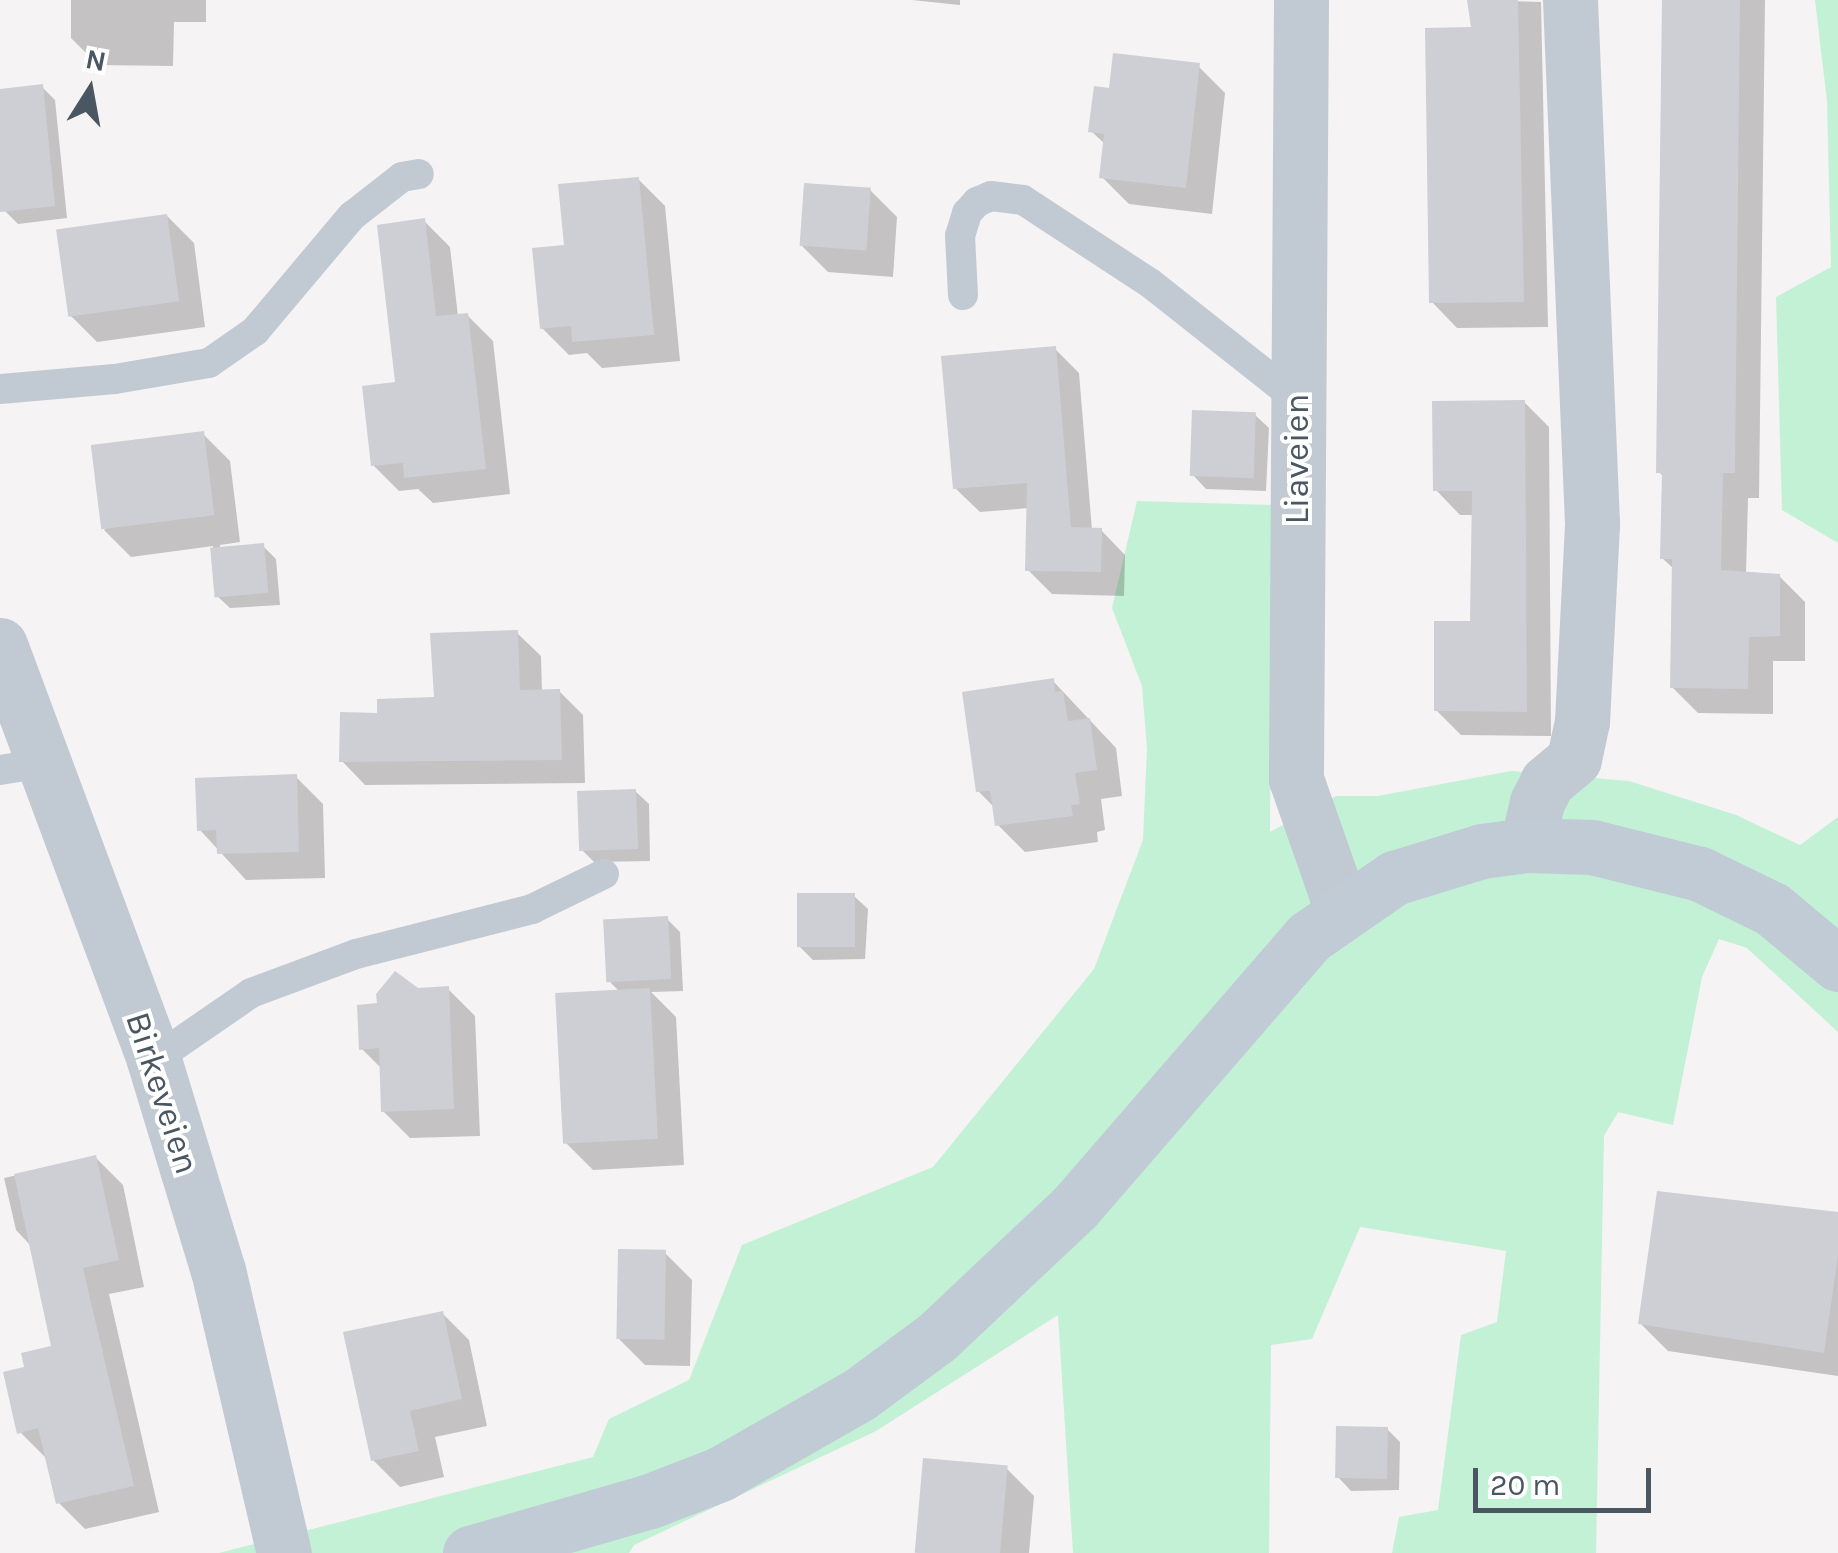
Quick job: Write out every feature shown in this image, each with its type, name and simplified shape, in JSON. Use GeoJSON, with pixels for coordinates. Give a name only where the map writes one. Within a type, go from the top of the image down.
{"type":"FeatureCollection","features":[{"type":"Feature","properties":{"kind":"main road"},"geometry":{"type":"LineString","coordinates":[[470,1553],[561,1541],[720,1474],[860,1394],[937,1337],[1075,1207],[1276,972],[1342,910],[1394,878],[1482,851],[1527,846],[1592,847],[1700,874],[1772,909],[1838,964]]}},
{"type":"Feature","properties":{"kind":"street","name":"Liaveien"},"geometry":{"type":"LineString","coordinates":[[1301,0],[1296,779],[1342,910]]}},
{"type":"Feature","properties":{"kind":"street"},"geometry":{"type":"LineString","coordinates":[[1527,846],[1537,802],[1547,782],[1574,759],[1582,722],[1592,543],[1570,0]]}},
{"type":"Feature","properties":{"kind":"street","name":"Birkeveien"},"geometry":{"type":"LineString","coordinates":[[0,645],[22,767],[154,1060],[218,1270],[284,1553]]}},
{"type":"Feature","properties":{"kind":"lane"},"geometry":{"type":"LineString","coordinates":[[0,389],[114,378],[209,362],[255,331],[352,216],[402,177],[419,174]]}},
{"type":"Feature","properties":{"kind":"lane"},"geometry":{"type":"LineString","coordinates":[[963,294],[960,236],[967,213],[976,202],[991,196],[1023,200],[1049,213],[1150,283],[1297,399]]}},
{"type":"Feature","properties":{"kind":"lane"},"geometry":{"type":"LineString","coordinates":[[154,1060],[251,993],[356,954],[532,909],[604,874]]}},
{"type":"Feature","properties":{"kind":"green space"},"geometry":{"type":"Polygon","coordinates":[[[1815,0],[1838,0],[1838,543],[1782,510],[1776,297],[1831,267],[1827,101],[1815,0]]]}},
{"type":"Feature","properties":{"kind":"green space"},"geometry":{"type":"Polygon","coordinates":[[[1137,501],[1272,505],[1270,832],[1336,796],[1378,796],[1511,771],[1629,781],[1736,815],[1800,845],[1838,817],[1838,1032],[1747,948],[1719,939],[1702,977],[1673,1125],[1618,1112],[1604,1136],[1596,1553],[1392,1553],[1399,1517],[1438,1510],[1461,1335],[1497,1322],[1506,1251],[1360,1227],[1312,1339],[1271,1345],[1269,1553],[1073,1553],[1058,1315],[876,1431],[634,1545],[629,1553],[219,1553],[593,1457],[609,1419],[689,1380],[742,1245],[933,1167],[1094,969],[1143,840],[1147,749],[1142,686],[1112,608],[1137,501]]]}},
{"type":"Feature","properties":{"kind":"building"},"geometry":{"type":"Polygon","coordinates":[[[1467,0],[1518,0],[1524,302],[1429,303],[1425,28],[1471,27],[1467,0]]]}},
{"type":"Feature","properties":{"kind":"building"},"geometry":{"type":"Polygon","coordinates":[[[1662,0],[1740,0],[1735,473],[1723,473],[1721,570],[1780,574],[1780,636],[1749,637],[1748,689],[1670,688],[1672,559],[1660,559],[1662,473],[1656,473],[1662,0]]]}},
{"type":"Feature","properties":{"kind":"building"},"geometry":{"type":"Polygon","coordinates":[[[1113,53],[1200,63],[1186,188],[1099,178],[1104,134],[1088,132],[1094,86],[1109,88],[1113,53]]]}},
{"type":"Feature","properties":{"kind":"building"},"geometry":{"type":"Polygon","coordinates":[[[43,84],[55,206],[0,212],[0,89],[43,84]]]}},
{"type":"Feature","properties":{"kind":"building"},"geometry":{"type":"Polygon","coordinates":[[[639,177],[654,335],[572,342],[571,326],[540,329],[532,248],[564,245],[558,184],[639,177]]]}},
{"type":"Feature","properties":{"kind":"building"},"geometry":{"type":"Polygon","coordinates":[[[804,183],[871,188],[866,251],[800,246],[804,183]]]}},
{"type":"Feature","properties":{"kind":"building"},"geometry":{"type":"Polygon","coordinates":[[[167,214],[179,301],[68,317],[56,230],[167,214]]]}},
{"type":"Feature","properties":{"kind":"building"},"geometry":{"type":"Polygon","coordinates":[[[425,218],[436,316],[468,313],[486,469],[404,478],[403,463],[371,466],[362,386],[395,382],[377,225],[425,218]]]}},
{"type":"Feature","properties":{"kind":"building"},"geometry":{"type":"Polygon","coordinates":[[[1056,346],[1071,527],[1102,528],[1101,572],[1025,571],[1027,483],[953,489],[941,356],[1056,346]]]}},
{"type":"Feature","properties":{"kind":"building"},"geometry":{"type":"Polygon","coordinates":[[[1525,400],[1527,712],[1434,711],[1434,621],[1470,621],[1472,491],[1433,491],[1432,401],[1525,400]]]}},
{"type":"Feature","properties":{"kind":"building"},"geometry":{"type":"Polygon","coordinates":[[[1192,410],[1256,412],[1254,478],[1190,476],[1192,410]]]}},
{"type":"Feature","properties":{"kind":"building"},"geometry":{"type":"Polygon","coordinates":[[[204,431],[214,515],[101,529],[91,445],[204,431]]]}},
{"type":"Feature","properties":{"kind":"building"},"geometry":{"type":"Polygon","coordinates":[[[264,543],[268,593],[215,598],[210,548],[264,543]]]}},
{"type":"Feature","properties":{"kind":"building"},"geometry":{"type":"Polygon","coordinates":[[[518,630],[520,690],[560,689],[562,760],[339,762],[340,712],[377,713],[377,699],[434,697],[430,633],[518,630]]]}},
{"type":"Feature","properties":{"kind":"building"},"geometry":{"type":"Polygon","coordinates":[[[1054,678],[1055,692],[1063,691],[1068,721],[1090,718],[1097,770],[1075,773],[1080,804],[1071,805],[1073,816],[995,826],[990,791],[976,792],[962,692],[1054,678]]]}},
{"type":"Feature","properties":{"kind":"building"},"geometry":{"type":"Polygon","coordinates":[[[297,774],[299,852],[217,854],[216,830],[197,831],[195,778],[297,774]]]}},
{"type":"Feature","properties":{"kind":"building"},"geometry":{"type":"Polygon","coordinates":[[[636,789],[638,849],[579,851],[577,791],[636,789]]]}},
{"type":"Feature","properties":{"kind":"building"},"geometry":{"type":"Polygon","coordinates":[[[797,893],[855,893],[855,947],[797,947],[797,893]]]}},
{"type":"Feature","properties":{"kind":"building"},"geometry":{"type":"Polygon","coordinates":[[[668,916],[671,979],[606,982],[603,919],[668,916]]]}},
{"type":"Feature","properties":{"kind":"building"},"geometry":{"type":"Polygon","coordinates":[[[395,971],[418,988],[449,986],[454,1109],[381,1112],[379,1048],[359,1050],[357,1005],[377,1003],[376,994],[395,971]]]}},
{"type":"Feature","properties":{"kind":"building"},"geometry":{"type":"Polygon","coordinates":[[[650,988],[658,1139],[563,1144],[555,993],[650,988]]]}},
{"type":"Feature","properties":{"kind":"building"},"geometry":{"type":"Polygon","coordinates":[[[96,1155],[119,1260],[83,1268],[134,1486],[56,1504],[38,1428],[17,1434],[3,1372],[24,1367],[21,1353],[51,1346],[14,1174],[96,1155]]]}},
{"type":"Feature","properties":{"kind":"building"},"geometry":{"type":"Polygon","coordinates":[[[1657,1191],[1838,1212],[1838,1256],[1824,1353],[1638,1324],[1657,1191]]]}},
{"type":"Feature","properties":{"kind":"building"},"geometry":{"type":"Polygon","coordinates":[[[618,1249],[666,1250],[664,1340],[616,1339],[618,1249]]]}},
{"type":"Feature","properties":{"kind":"building"},"geometry":{"type":"Polygon","coordinates":[[[443,1311],[462,1399],[410,1411],[419,1451],[371,1461],[343,1332],[443,1311]]]}},
{"type":"Feature","properties":{"kind":"building"},"geometry":{"type":"Polygon","coordinates":[[[1336,1426],[1388,1427],[1387,1479],[1335,1478],[1336,1426]]]}},
{"type":"Feature","properties":{"kind":"building"},"geometry":{"type":"Polygon","coordinates":[[[923,1458],[1008,1465],[1000,1553],[915,1553],[923,1458]]]}}]}
